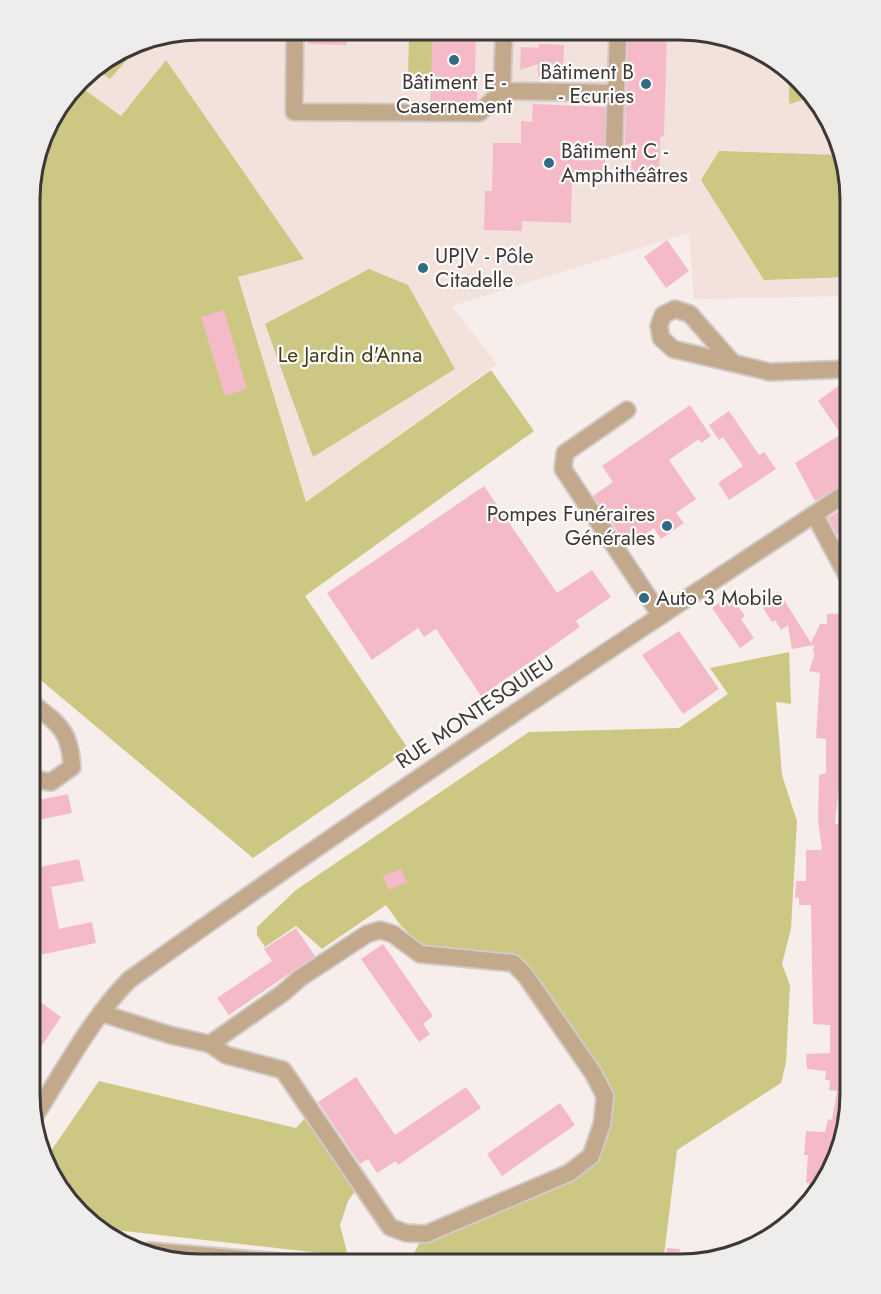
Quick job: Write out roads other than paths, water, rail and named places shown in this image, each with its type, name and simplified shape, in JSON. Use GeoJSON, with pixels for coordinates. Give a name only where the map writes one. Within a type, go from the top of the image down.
{"type":"FeatureCollection","features":[{"type":"Feature","properties":{"kind":"street"},"geometry":{"type":"LineString","coordinates":[[295,40],[294,112],[479,114],[502,90],[504,40]]}},
{"type":"Feature","properties":{"kind":"street"},"geometry":{"type":"LineString","coordinates":[[614,146],[618,40]]}},
{"type":"Feature","properties":{"kind":"street"},"geometry":{"type":"LineString","coordinates":[[502,90],[616,93]]}},
{"type":"Feature","properties":{"kind":"street"},"geometry":{"type":"LineString","coordinates":[[732,362],[770,372],[840,369]]}},
{"type":"Feature","properties":{"kind":"street"},"geometry":{"type":"LineString","coordinates":[[627,410],[566,453],[563,470],[661,615]]}},
{"type":"Feature","properties":{"kind":"street","name":"RUE MONTESQUIEU"},"geometry":{"type":"LineString","coordinates":[[41,1105],[101,1013],[129,980],[278,873],[422,774],[840,497]]}},
{"type":"Feature","properties":{"kind":"street"},"geometry":{"type":"LineString","coordinates":[[814,514],[840,562]]}},
{"type":"Feature","properties":{"kind":"street"},"geometry":{"type":"LineString","coordinates":[[40,709],[60,725],[71,746],[72,767],[51,782],[40,780]]}},
{"type":"Feature","properties":{"kind":"street"},"geometry":{"type":"LineString","coordinates":[[101,1013],[170,1035],[210,1044],[226,1055],[283,1070],[390,1227],[406,1233],[426,1234],[569,1173],[591,1156],[602,1124],[605,1096],[593,1073],[525,975],[513,963],[420,954],[393,934],[380,930],[367,934],[300,978],[283,993],[210,1044]]}},
{"type":"Feature","properties":{"kind":"place","name":"Bâtiment E - Casernement"},"geometry":{"type":"Point","coordinates":[454,60]}},
{"type":"Feature","properties":{"kind":"place","name":"Bâtiment B - Ecuries"},"geometry":{"type":"Point","coordinates":[646,84]}},
{"type":"Feature","properties":{"kind":"place","name":"Bâtiment C - Amphithéâtres"},"geometry":{"type":"Point","coordinates":[549,163]}},
{"type":"Feature","properties":{"kind":"place","name":"UPJV - Pôle Citadelle"},"geometry":{"type":"Point","coordinates":[423,268]}},
{"type":"Feature","properties":{"kind":"place","name":"Pompes Funéraires Générales"},"geometry":{"type":"Point","coordinates":[667,526]}},
{"type":"Feature","properties":{"kind":"place","name":"Auto 3 Mobile"},"geometry":{"type":"Point","coordinates":[644,598]}},
{"type":"Feature","properties":{"kind":"park label","name":"Le Jardin d'Anna"},"geometry":{"type":"Point","coordinates":[350,355]}}]}
